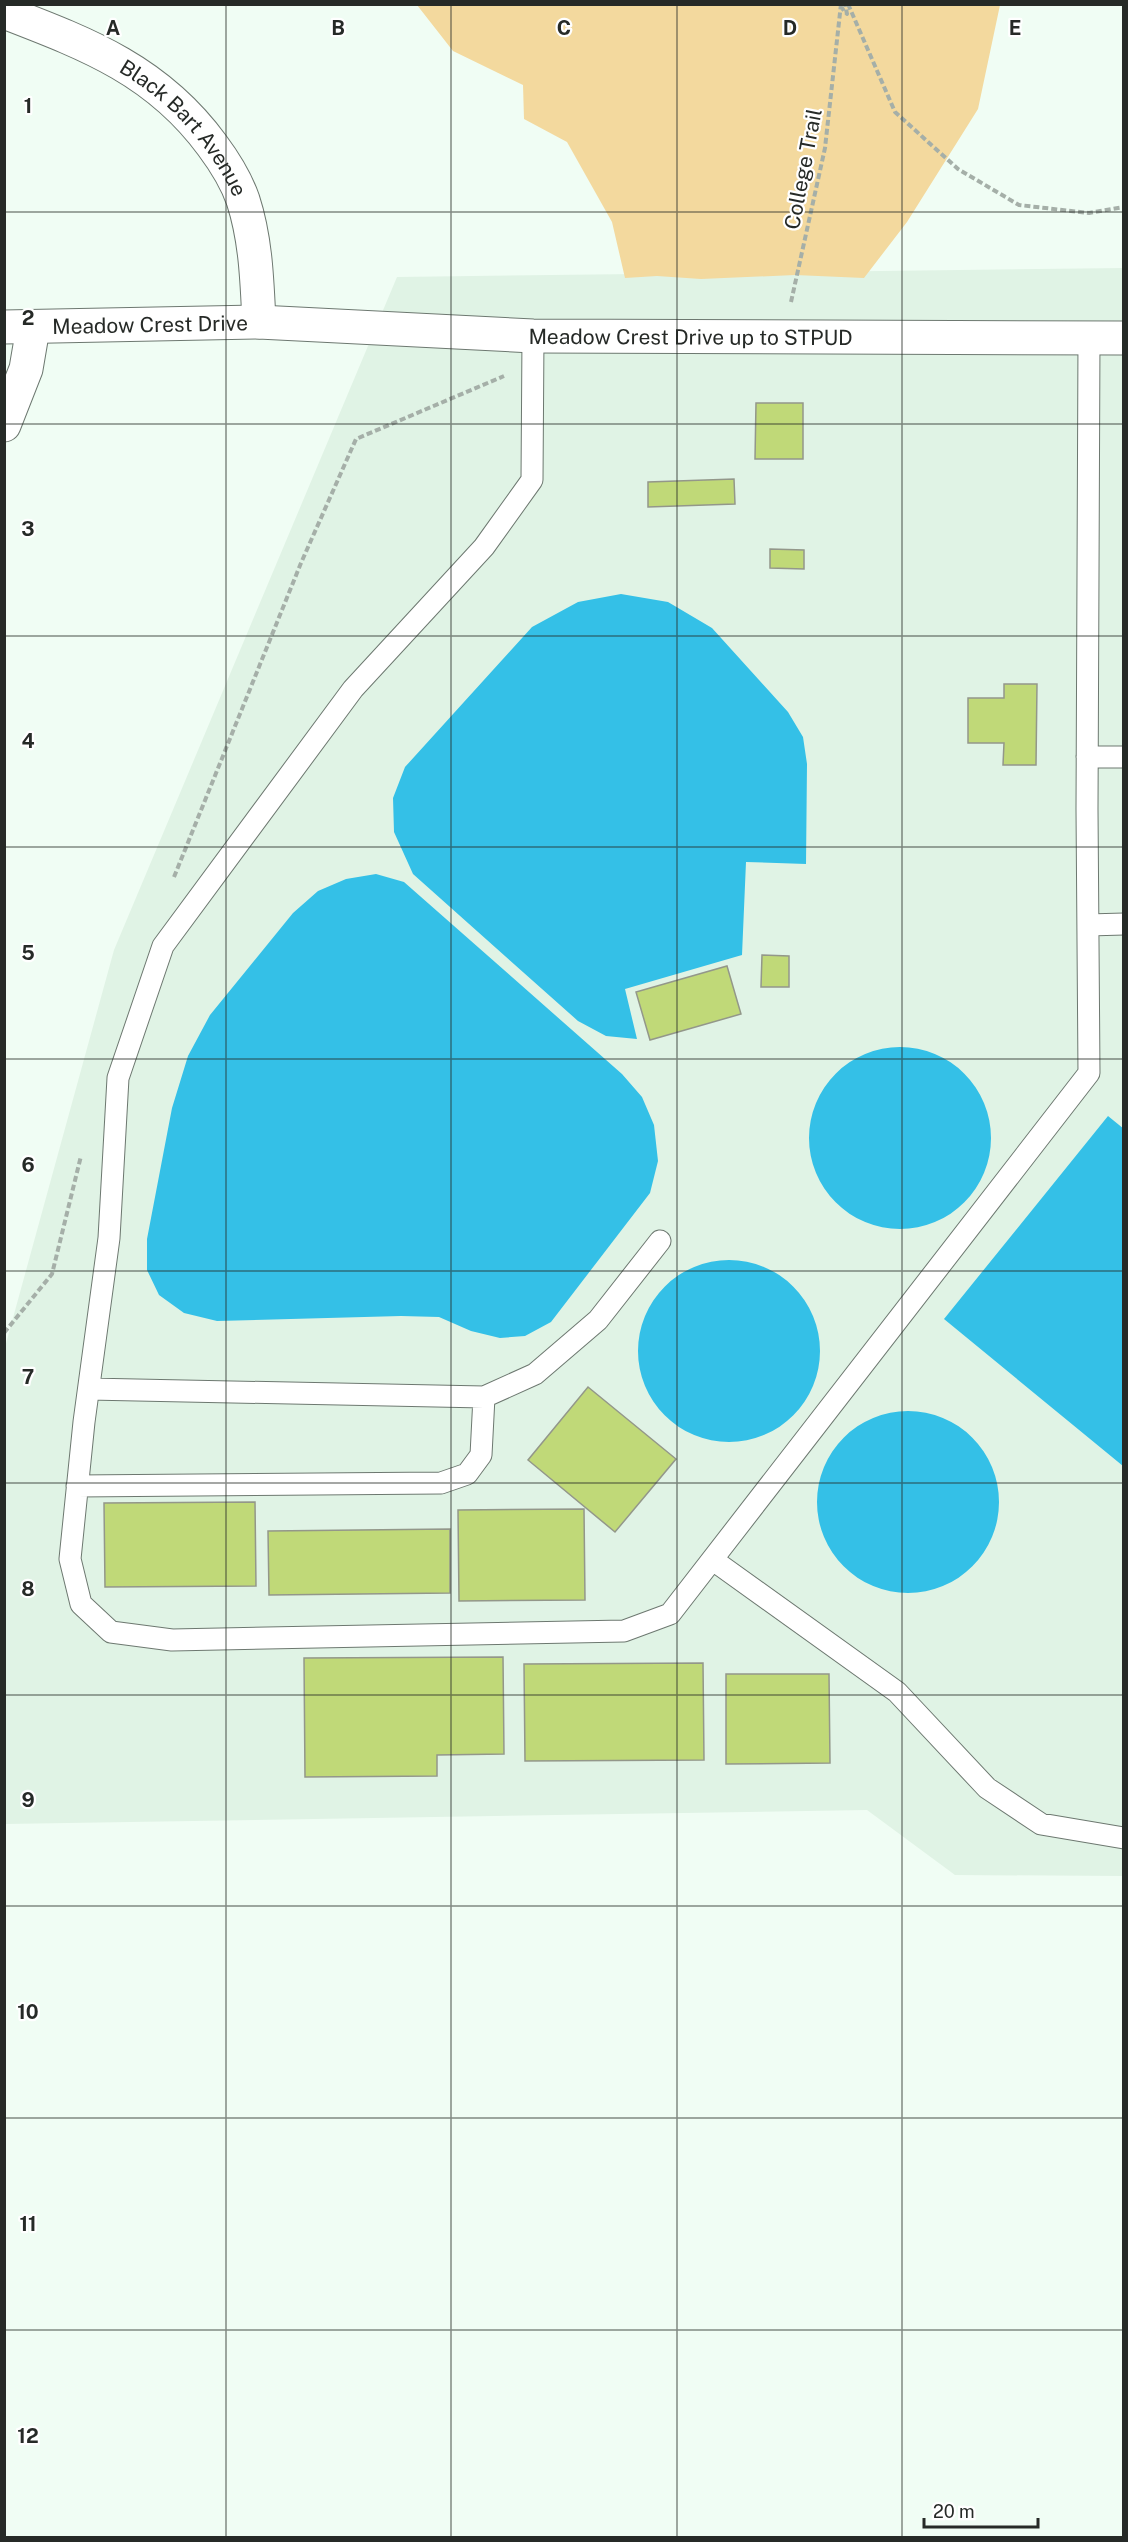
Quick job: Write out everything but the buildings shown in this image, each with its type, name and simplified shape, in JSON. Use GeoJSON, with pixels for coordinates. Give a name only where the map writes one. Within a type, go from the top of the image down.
{"type":"FeatureCollection","features":[{"type":"Feature","properties":{"kind":"street","name":"Black Bart Avenue"},"geometry":{"type":"LineString","coordinates":[[4,12],[84,43],[123,64],[165,92],[198,126],[225,162],[242,199],[254,242],[259,322]]}},
{"type":"Feature","properties":{"kind":"street","name":"Meadow Crest Drive up to STPUD"},"geometry":{"type":"LineString","coordinates":[[259,322],[532,350],[783,337],[1124,338]]}},
{"type":"Feature","properties":{"kind":"street","name":"Meadow Crest Drive"},"geometry":{"type":"LineString","coordinates":[[19,328],[259,322]]}},
{"type":"Feature","properties":{"kind":"street"},"geometry":{"type":"LineString","coordinates":[[4,425],[26,369],[19,328]]}},
{"type":"Feature","properties":{"kind":"lane"},"geometry":{"type":"LineString","coordinates":[[532,350],[532,480],[484,547],[353,689],[163,946],[118,1078],[109,1238],[77,1486],[70,1559],[81,1604],[111,1632],[172,1640],[624,1631],[670,1614],[1089,1073],[1087,757],[1089,338]]}},
{"type":"Feature","properties":{"kind":"lane"},"geometry":{"type":"LineString","coordinates":[[1087,757],[1124,757]]}},
{"type":"Feature","properties":{"kind":"lane"},"geometry":{"type":"LineString","coordinates":[[1088,925],[1124,924]]}},
{"type":"Feature","properties":{"kind":"lane"},"geometry":{"type":"LineString","coordinates":[[89,1389],[484,1397],[535,1374],[598,1320],[660,1241]]}},
{"type":"Feature","properties":{"kind":"lane"},"geometry":{"type":"LineString","coordinates":[[77,1486],[441,1483],[467,1474],[481,1455],[484,1397]]}},
{"type":"Feature","properties":{"kind":"lane"},"geometry":{"type":"LineString","coordinates":[[713,1560],[897,1692],[987,1788],[1041,1824],[1124,1838]]}},
{"type":"Feature","properties":{"kind":"path"},"geometry":{"type":"LineString","coordinates":[[843,5],[895,112],[957,169],[1019,205],[1089,213],[1124,207]]}},
{"type":"Feature","properties":{"kind":"path","name":"College Trail"},"geometry":{"type":"LineString","coordinates":[[783,337],[825,148],[843,5]]}},
{"type":"Feature","properties":{"kind":"path"},"geometry":{"type":"LineString","coordinates":[[170,888],[301,563],[356,439],[532,350]]}},
{"type":"Feature","properties":{"kind":"path"},"geometry":{"type":"LineString","coordinates":[[4,1333],[52,1274],[83,1146]]}},
{"type":"Feature","properties":{"kind":"shaded area"},"geometry":{"type":"Polygon","coordinates":[[[417,5],[1000,5],[978,109],[907,222],[864,278],[795,275],[701,279],[657,276],[625,278],[612,222],[567,142],[524,119],[523,85],[453,51],[417,5]]]}},
{"type":"Feature","properties":{"kind":"shaded area"},"geometry":{"type":"Polygon","coordinates":[[[1123,268],[1123,1876],[955,1875],[867,1810],[5,1824],[5,1347],[114,950],[397,277],[1123,268]]]}},
{"type":"Feature","properties":{"kind":"water"},"geometry":{"type":"Polygon","coordinates":[[[621,594],[668,602],[712,628],[788,712],[803,737],[807,764],[806,864],[746,862],[742,955],[625,989],[637,1039],[606,1036],[578,1021],[413,874],[394,832],[393,798],[405,767],[532,627],[578,602],[621,594]]]}},
{"type":"Feature","properties":{"kind":"water"},"geometry":{"type":"Polygon","coordinates":[[[376,874],[404,882],[622,1074],[642,1097],[654,1125],[658,1161],[650,1193],[551,1322],[525,1336],[500,1338],[471,1331],[439,1317],[217,1321],[184,1313],[159,1295],[147,1270],[147,1239],[172,1108],[188,1056],[210,1015],[293,913],[318,891],[346,879],[376,874]]]}},
{"type":"Feature","properties":{"kind":"water"},"geometry":{"type":"Polygon","coordinates":[[[900,1047],[935,1054],[951,1062],[964,1074],[976,1087],[984,1103],[991,1138],[984,1173],[976,1189],[964,1202],[951,1214],[935,1222],[900,1229],[865,1222],[849,1214],[836,1202],[824,1189],[816,1173],[809,1138],[816,1103],[824,1087],[836,1074],[849,1062],[865,1054],[900,1047]]]}},
{"type":"Feature","properties":{"kind":"water"},"geometry":{"type":"Polygon","coordinates":[[[1108,1116],[1124,1129],[1123,1466],[944,1319],[1108,1116]]]}},
{"type":"Feature","properties":{"kind":"water"},"geometry":{"type":"Polygon","coordinates":[[[729,1260],[764,1267],[780,1275],[793,1287],[805,1300],[813,1316],[820,1351],[813,1386],[805,1402],[793,1415],[780,1427],[764,1435],[729,1442],[694,1435],[678,1427],[665,1415],[653,1402],[645,1386],[638,1351],[645,1316],[653,1300],[665,1287],[678,1275],[694,1267],[729,1260]]]}},
{"type":"Feature","properties":{"kind":"water"},"geometry":{"type":"Polygon","coordinates":[[[908,1411],[943,1418],[959,1426],[972,1438],[984,1451],[992,1467],[999,1502],[992,1537],[984,1553],[972,1566],[959,1578],[943,1586],[908,1593],[873,1586],[857,1578],[844,1566],[832,1553],[824,1537],[817,1502],[824,1467],[832,1451],[844,1438],[857,1426],[873,1418],[908,1411]]]}}]}
